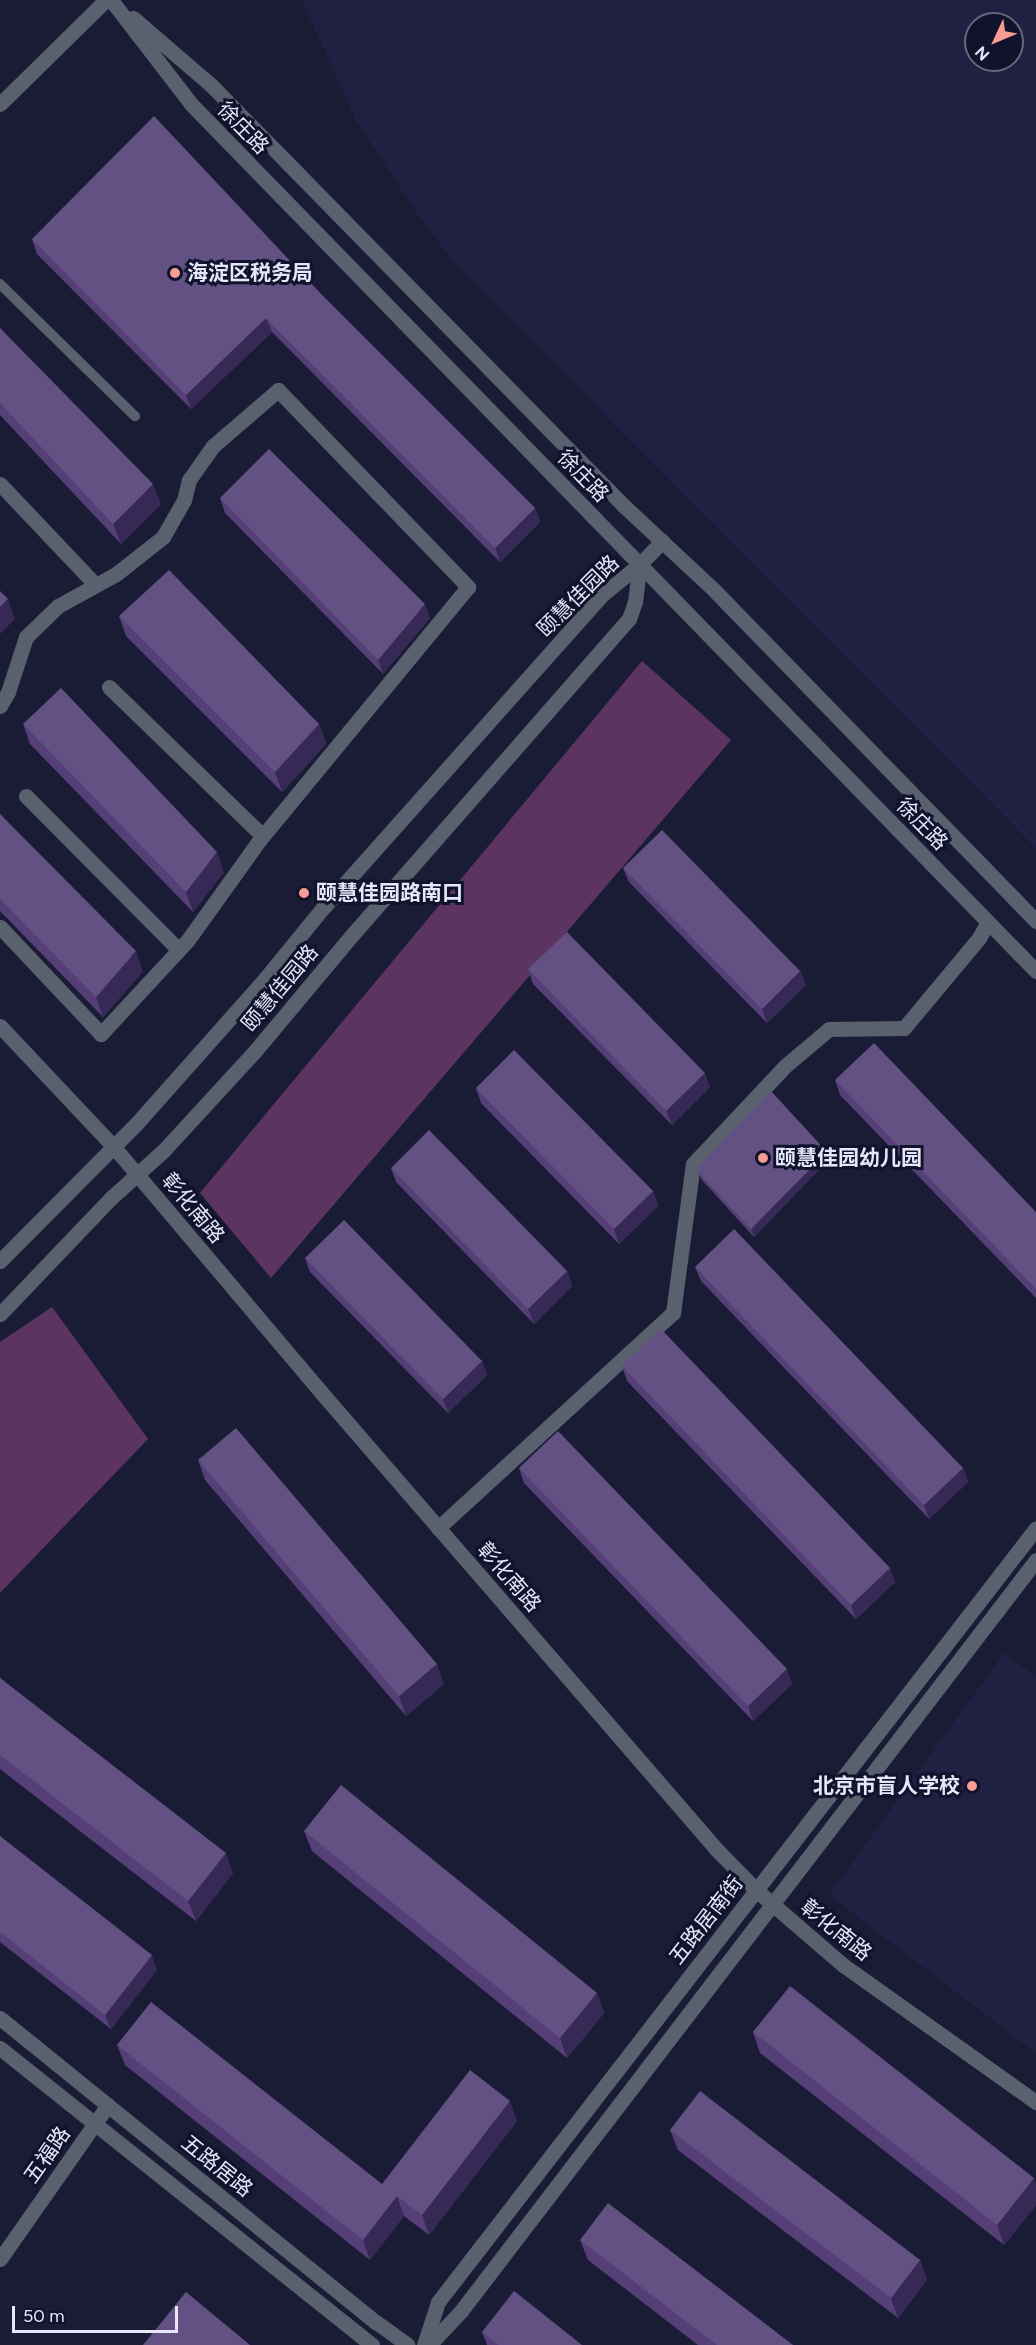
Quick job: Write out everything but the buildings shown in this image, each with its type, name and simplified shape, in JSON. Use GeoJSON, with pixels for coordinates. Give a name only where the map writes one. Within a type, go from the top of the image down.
{"type":"FeatureCollection","features":[{"type":"Feature","properties":{"kind":"street"},"geometry":{"type":"LineString","coordinates":[[0,104],[106,0]]}},
{"type":"Feature","properties":{"kind":"street","name":"徐庄路"},"geometry":{"type":"LineString","coordinates":[[112,0],[211,85],[662,542],[714,590],[1036,921]]}},
{"type":"Feature","properties":{"kind":"street","name":"徐庄路"},"geometry":{"type":"LineString","coordinates":[[112,0],[190,104],[1036,971]]}},
{"type":"Feature","properties":{"kind":"street"},"geometry":{"type":"LineString","coordinates":[[0,706],[8,692],[26,637],[58,606],[116,574],[164,537],[184,500],[189,480],[213,446],[278,390],[468,587],[263,836],[179,950],[101,1034],[0,927]]}},
{"type":"Feature","properties":{"kind":"street"},"geometry":{"type":"LineString","coordinates":[[0,483],[96,585]]}},
{"type":"Feature","properties":{"kind":"street"},"geometry":{"type":"LineString","coordinates":[[640,564],[662,542]]}},
{"type":"Feature","properties":{"kind":"street","name":"颐慧佳园路"},"geometry":{"type":"LineString","coordinates":[[0,1261],[113,1146],[603,594],[640,564]]}},
{"type":"Feature","properties":{"kind":"street","name":"颐慧佳园路"},"geometry":{"type":"LineString","coordinates":[[0,1314],[112,1197],[164,1150],[255,1051],[351,935],[629,619],[635,602],[640,564]]}},
{"type":"Feature","properties":{"kind":"street"},"geometry":{"type":"LineString","coordinates":[[109,687],[263,836]]}},
{"type":"Feature","properties":{"kind":"street"},"geometry":{"type":"LineString","coordinates":[[26,796],[179,950]]}},
{"type":"Feature","properties":{"kind":"street"},"geometry":{"type":"LineString","coordinates":[[438,1528],[673,1313],[693,1164],[785,1066],[829,1029],[904,1028],[979,938],[988,922]]}},
{"type":"Feature","properties":{"kind":"street","name":"彰化南路"},"geometry":{"type":"LineString","coordinates":[[0,1026],[113,1146],[438,1528],[717,1850],[756,1890],[843,1965],[1036,2102]]}},
{"type":"Feature","properties":{"kind":"street","name":"五路居南街"},"geometry":{"type":"LineString","coordinates":[[424,2345],[438,2302],[1036,1528]]}},
{"type":"Feature","properties":{"kind":"street","name":"五路居南街"},"geometry":{"type":"LineString","coordinates":[[429,2345],[461,2311],[1036,1560]]}},
{"type":"Feature","properties":{"kind":"street","name":"五路居路"},"geometry":{"type":"LineString","coordinates":[[0,2018],[376,2322],[408,2345]]}},
{"type":"Feature","properties":{"kind":"street","name":"五路居路"},"geometry":{"type":"LineString","coordinates":[[0,2048],[372,2345]]}},
{"type":"Feature","properties":{"kind":"street","name":"五福路"},"geometry":{"type":"LineString","coordinates":[[0,2259],[108,2105]]}},
{"type":"Feature","properties":{"kind":"lane"},"geometry":{"type":"LineString","coordinates":[[0,284],[135,416]]}},
{"type":"Feature","properties":{"kind":"shaded area"},"geometry":{"type":"Polygon","coordinates":[[[302,0],[1036,0],[1036,848],[455,264],[414,209],[357,122],[302,0]]]}},
{"type":"Feature","properties":{"kind":"shaded area"},"geometry":{"type":"Polygon","coordinates":[[[642,661],[731,740],[271,1278],[200,1193],[642,661]]]}},
{"type":"Feature","properties":{"kind":"shaded area"},"geometry":{"type":"Polygon","coordinates":[[[52,1307],[148,1439],[0,1593],[0,1342],[52,1307]]]}},
{"type":"Feature","properties":{"kind":"shaded area","name":"北京市盲人学校"},"geometry":{"type":"Polygon","coordinates":[[[1004,1653],[1036,1677],[1036,2053],[829,1895],[1004,1653]]]}},
{"type":"Feature","properties":{"kind":"place","name":"海淀区税务局"},"geometry":{"type":"Point","coordinates":[175,273]}},
{"type":"Feature","properties":{"kind":"place","name":"颐慧佳园路南口"},"geometry":{"type":"Point","coordinates":[304,893]}},
{"type":"Feature","properties":{"kind":"place","name":"颐慧佳园幼儿园"},"geometry":{"type":"Point","coordinates":[763,1158]}},
{"type":"Feature","properties":{"kind":"place","name":"北京市盲人学校"},"geometry":{"type":"Point","coordinates":[972,1786]}}]}
